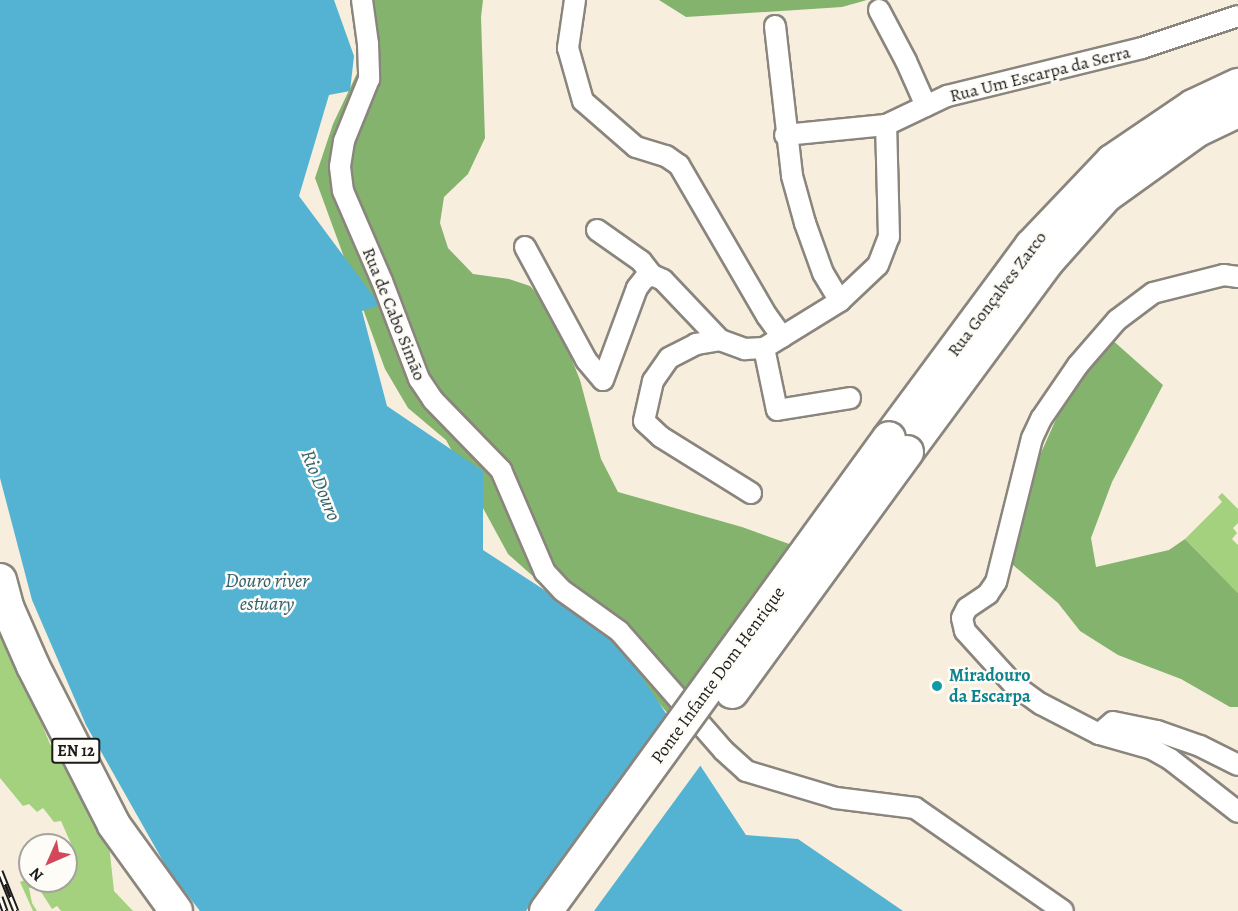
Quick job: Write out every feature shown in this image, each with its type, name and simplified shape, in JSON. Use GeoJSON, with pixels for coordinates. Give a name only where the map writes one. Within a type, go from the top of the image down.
{"type":"FeatureCollection","features":[{"type":"Feature","properties":{"kind":"main road","name":"Rua Gonçalves Zarco"},"geometry":{"type":"LineString","coordinates":[[898,445],[1030,246],[1112,161],[1193,106],[1238,85]]}},
{"type":"Feature","properties":{"kind":"main road","name":"Rua Gonçalves Zarco"},"geometry":{"type":"LineString","coordinates":[[898,445],[1047,262],[1106,196],[1198,130],[1238,111]]}},
{"type":"Feature","properties":{"kind":"main road","name":"Ponte Infante Dom Henrique"},"geometry":{"type":"LineString","coordinates":[[546,911],[898,445]]}},
{"type":"Feature","properties":{"kind":"main road","name":"Ponte Infante Dom Henrique"},"geometry":{"type":"LineString","coordinates":[[573,911],[898,445]]}},
{"type":"Feature","properties":{"kind":"main road","name":"EN 12"},"geometry":{"type":"LineString","coordinates":[[0,580],[8,609],[33,666],[114,825],[176,911]]}},
{"type":"Feature","properties":{"kind":"street","name":"Rua de Cabo Simão"},"geometry":{"type":"LineString","coordinates":[[362,0],[368,44],[369,79],[342,150],[343,191],[382,281],[419,379],[433,400],[501,470],[545,572],[557,586],[619,631],[723,750],[746,771],[837,798],[915,808],[1063,911]]}},
{"type":"Feature","properties":{"kind":"street"},"geometry":{"type":"LineString","coordinates":[[575,0],[568,48],[583,101],[636,147],[666,156],[679,165],[782,337]]}},
{"type":"Feature","properties":{"kind":"street"},"geometry":{"type":"LineString","coordinates":[[879,10],[906,61],[926,106]]}},
{"type":"Feature","properties":{"kind":"street","name":"Rua Um Escarpa da Serra"},"geometry":{"type":"LineString","coordinates":[[785,135],[886,125],[948,96],[1142,48],[1238,16]]}},
{"type":"Feature","properties":{"kind":"street"},"geometry":{"type":"LineString","coordinates":[[774,26],[785,135],[804,223],[823,273],[840,301]]}},
{"type":"Feature","properties":{"kind":"street"},"geometry":{"type":"LineString","coordinates":[[597,230],[641,261],[652,275],[663,280],[720,340],[745,349],[764,348],[840,301],[878,266],[889,237],[886,125]]}},
{"type":"Feature","properties":{"kind":"street"},"geometry":{"type":"LineString","coordinates":[[525,247],[586,360],[603,380],[637,288],[644,279],[652,275]]}},
{"type":"Feature","properties":{"kind":"street"},"geometry":{"type":"LineString","coordinates":[[1238,277],[1224,275],[1153,293],[1117,320],[1078,365],[1041,419],[1032,438],[996,582],[988,594],[967,608],[962,618],[965,631],[979,650],[1012,684],[1041,704],[1098,734],[1161,754],[1238,812]]}},
{"type":"Feature","properties":{"kind":"street"},"geometry":{"type":"LineString","coordinates":[[720,340],[696,344],[669,358],[653,381],[644,421],[661,437],[751,493]]}},
{"type":"Feature","properties":{"kind":"street"},"geometry":{"type":"LineString","coordinates":[[764,348],[777,411],[850,398]]}},
{"type":"Feature","properties":{"kind":"street"},"geometry":{"type":"LineString","coordinates":[[1098,734],[1113,722],[1156,731],[1200,746],[1238,765]]}},
{"type":"Feature","properties":{"kind":"green space"},"geometry":{"type":"Polygon","coordinates":[[[352,0],[483,0],[481,17],[485,138],[468,174],[444,197],[440,223],[448,248],[473,274],[509,279],[530,286],[552,310],[580,380],[601,459],[618,492],[742,527],[792,545],[669,715],[610,645],[508,554],[446,440],[408,408],[385,369],[315,178],[333,124],[361,65],[352,0]]]}},
{"type":"Feature","properties":{"kind":"green space"},"geometry":{"type":"Polygon","coordinates":[[[659,0],[867,0],[842,7],[686,17],[659,0]]]}},
{"type":"Feature","properties":{"kind":"green space"},"geometry":{"type":"Polygon","coordinates":[[[1110,338],[1163,385],[1112,482],[1091,538],[1096,567],[1169,550],[1185,539],[1238,593],[1238,707],[1230,707],[1181,679],[1118,655],[1080,631],[1058,603],[1006,559],[1027,484],[1057,417],[1110,338]]]}},
{"type":"Feature","properties":{"kind":"green space"},"geometry":{"type":"Polygon","coordinates":[[[1222,493],[1238,509],[1238,523],[1233,528],[1237,533],[1232,539],[1238,545],[1238,593],[1185,539],[1222,502],[1218,497],[1222,493]]]}},
{"type":"Feature","properties":{"kind":"green space"},"geometry":{"type":"Polygon","coordinates":[[[0,621],[50,744],[70,764],[108,835],[114,891],[133,911],[61,911],[57,906],[52,909],[42,893],[78,893],[78,833],[66,833],[61,821],[54,822],[43,808],[37,812],[29,804],[23,806],[0,778],[0,621]]]}},
{"type":"Feature","properties":{"kind":"green space"},"geometry":{"type":"Polygon","coordinates":[[[25,893],[30,893],[37,911],[33,911],[25,893]]]}},
{"type":"Feature","properties":{"kind":"water","name":"Douro river estuary"},"geometry":{"type":"Polygon","coordinates":[[[0,0],[334,0],[354,56],[350,91],[329,95],[299,196],[380,305],[362,311],[387,406],[483,471],[483,550],[615,636],[746,835],[798,839],[903,911],[200,911],[168,870],[86,725],[32,600],[0,478],[0,0]]]}},
{"type":"Feature","properties":{"kind":"pier"},"geometry":{"type":"Polygon","coordinates":[[[670,713],[703,762],[594,911],[526,911],[670,713]]]}},
{"type":"Feature","properties":{"kind":"railway"},"geometry":{"type":"LineString","coordinates":[[0,871],[16,911]]}},
{"type":"Feature","properties":{"kind":"railway"},"geometry":{"type":"LineString","coordinates":[[0,897],[5,911]]}},
{"type":"Feature","properties":{"kind":"place","name":"Miradouro da Escarpa"},"geometry":{"type":"Point","coordinates":[937,686]}},
{"type":"Feature","properties":{"kind":"water label","name":"Rio Douro"},"geometry":{"type":"Point","coordinates":[321,485]}}]}
